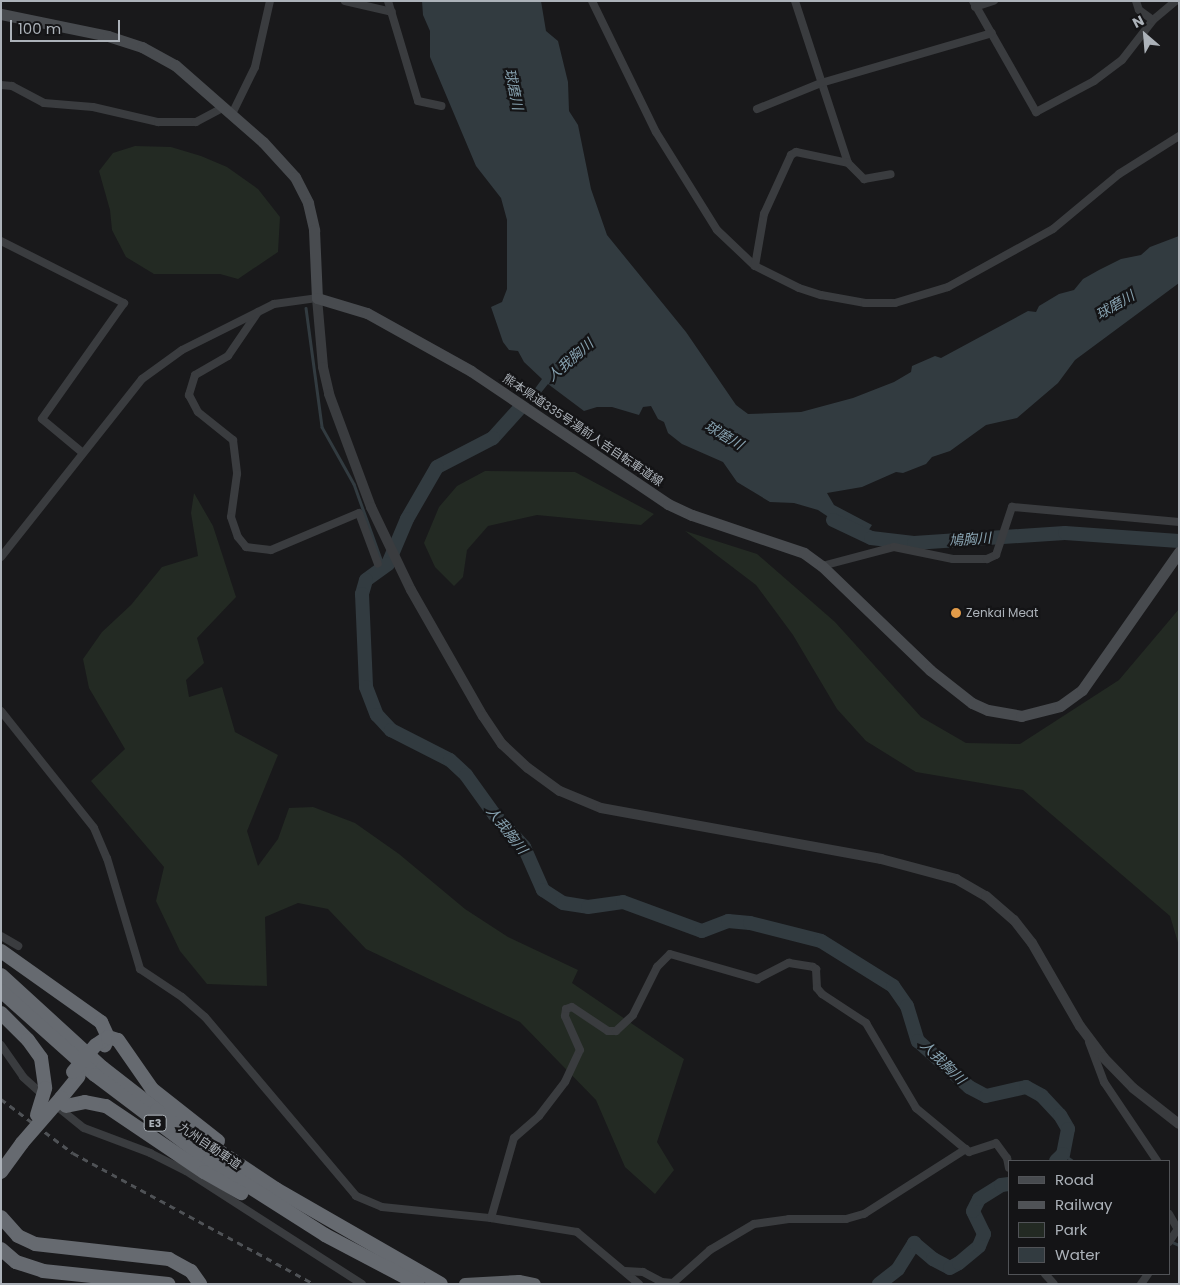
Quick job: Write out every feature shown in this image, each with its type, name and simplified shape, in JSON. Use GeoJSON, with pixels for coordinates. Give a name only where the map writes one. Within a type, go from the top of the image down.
{"type":"FeatureCollection","features":[{"type":"Feature","properties":{"kind":"highway"},"geometry":{"type":"LineString","coordinates":[[1,951],[101,1022],[102,1044]]}},
{"type":"Feature","properties":{"kind":"highway","name":"九州自動車道"},"geometry":{"type":"LineString","coordinates":[[1,976],[50,1022],[142,1098],[276,1190],[413,1277]]}},
{"type":"Feature","properties":{"kind":"highway","name":"九州自動車道"},"geometry":{"type":"LineString","coordinates":[[1,991],[41,1029],[149,1118],[266,1200],[325,1235],[413,1277],[441,1284]]}},
{"type":"Feature","properties":{"kind":"highway"},"geometry":{"type":"LineString","coordinates":[[1,1013],[28,1040],[41,1058],[57,1096]]}},
{"type":"Feature","properties":{"kind":"highway"},"geometry":{"type":"LineString","coordinates":[[1,1158],[41,1117],[102,1044],[118,1040],[140,1074],[167,1103],[229,1150],[276,1190]]}},
{"type":"Feature","properties":{"kind":"highway"},"geometry":{"type":"LineString","coordinates":[[57,1096],[106,1106],[204,1172],[325,1235]]}},
{"type":"Feature","properties":{"kind":"highway"},"geometry":{"type":"LineString","coordinates":[[1,1172],[20,1140]]}},
{"type":"Feature","properties":{"kind":"highway"},"geometry":{"type":"LineString","coordinates":[[1,1217],[10,1229],[31,1242],[169,1259],[191,1271],[200,1284]]}},
{"type":"Feature","properties":{"kind":"highway"},"geometry":{"type":"LineString","coordinates":[[1,1249],[16,1262],[43,1271],[168,1284]]}},
{"type":"Feature","properties":{"kind":"highway"},"geometry":{"type":"LineString","coordinates":[[465,1284],[519,1281],[535,1284]]}},
{"type":"Feature","properties":{"kind":"main road"},"geometry":{"type":"LineString","coordinates":[[1,14],[108,36],[142,47],[175,65],[228,110],[281,158],[308,203],[314,230],[317,298]]}},
{"type":"Feature","properties":{"kind":"main road","name":"熊本県道335号湯前人吉自転車道線"},"geometry":{"type":"LineString","coordinates":[[317,298],[367,313],[471,371],[668,504],[692,516],[790,547],[822,566],[959,694],[988,710],[1021,716],[1060,706],[1082,690],[1179,552]]}},
{"type":"Feature","properties":{"kind":"street"},"geometry":{"type":"LineString","coordinates":[[1,86],[12,86],[44,103],[93,107],[158,122],[196,122],[228,110],[255,67],[270,1]]}},
{"type":"Feature","properties":{"kind":"street"},"geometry":{"type":"LineString","coordinates":[[346,1],[392,12]]}},
{"type":"Feature","properties":{"kind":"street"},"geometry":{"type":"LineString","coordinates":[[388,1],[418,101],[441,106]]}},
{"type":"Feature","properties":{"kind":"street"},"geometry":{"type":"LineString","coordinates":[[592,1],[647,115],[683,180],[717,230],[755,266],[782,281],[821,295],[865,303],[896,303],[920,297],[1001,260],[1053,229],[1119,174],[1179,136]]}},
{"type":"Feature","properties":{"kind":"street"},"geometry":{"type":"LineString","coordinates":[[795,1],[848,164],[864,179],[891,174]]}},
{"type":"Feature","properties":{"kind":"street"},"geometry":{"type":"LineString","coordinates":[[994,1],[974,4],[1036,112],[1106,73],[1139,42],[1154,20],[1176,1]]}},
{"type":"Feature","properties":{"kind":"street"},"geometry":{"type":"LineString","coordinates":[[1136,1],[1139,10],[1154,20]]}},
{"type":"Feature","properties":{"kind":"street"},"geometry":{"type":"LineString","coordinates":[[757,110],[821,83],[992,33]]}},
{"type":"Feature","properties":{"kind":"street"},"geometry":{"type":"LineString","coordinates":[[755,266],[764,214],[791,155],[796,152],[848,164]]}},
{"type":"Feature","properties":{"kind":"street"},"geometry":{"type":"LineString","coordinates":[[1,241],[124,303],[42,420],[83,452]]}},
{"type":"Feature","properties":{"kind":"street"},"geometry":{"type":"LineString","coordinates":[[1,557],[142,379],[182,350],[258,312],[292,299],[317,298],[323,368],[329,394],[350,456],[387,543],[483,716],[502,744],[528,768],[560,791],[601,808],[881,859],[956,878],[986,896],[1014,920],[1032,943],[1087,1035],[1133,1088],[1179,1124]]}},
{"type":"Feature","properties":{"kind":"street"},"geometry":{"type":"LineString","coordinates":[[258,312],[228,356],[195,375],[189,395],[198,412],[234,440],[237,474],[231,517],[238,537],[246,547],[271,550],[359,513],[378,564]]}},
{"type":"Feature","properties":{"kind":"street"},"geometry":{"type":"LineString","coordinates":[[822,566],[894,547],[967,561],[988,559],[996,555],[1008,510],[1012,507],[1179,522]]}},
{"type":"Feature","properties":{"kind":"street"},"geometry":{"type":"LineString","coordinates":[[1,711],[94,828],[108,858],[140,969],[182,997],[205,1017],[356,1196],[382,1207],[491,1218],[577,1232],[639,1284]]}},
{"type":"Feature","properties":{"kind":"street"},"geometry":{"type":"LineString","coordinates":[[1,936],[18,946]]}},
{"type":"Feature","properties":{"kind":"street"},"geometry":{"type":"LineString","coordinates":[[491,1218],[514,1138],[539,1116],[564,1082],[580,1050],[565,1016],[566,1010],[572,1007],[608,1030],[616,1031],[633,1015],[657,967],[670,954],[757,979],[789,963],[813,966],[816,969],[817,988],[866,1023],[916,1108],[971,1152],[996,1143],[1007,1158],[1008,1163]]}},
{"type":"Feature","properties":{"kind":"street"},"geometry":{"type":"LineString","coordinates":[[1087,1035],[1104,1082],[1156,1160]]}},
{"type":"Feature","properties":{"kind":"street"},"geometry":{"type":"LineString","coordinates":[[1,1045],[23,1077],[84,1128],[150,1153],[186,1171],[362,1284]]}},
{"type":"Feature","properties":{"kind":"street"},"geometry":{"type":"LineString","coordinates":[[625,1271],[643,1272],[662,1282],[672,1283],[710,1250],[754,1224],[789,1219],[846,1219],[864,1214],[966,1149]]}},
{"type":"Feature","properties":{"kind":"street"},"geometry":{"type":"LineString","coordinates":[[1170,1216],[1178,1230],[1170,1241]]}},
{"type":"Feature","properties":{"kind":"green space"},"geometry":{"type":"Polygon","coordinates":[[[135,146],[171,147],[201,156],[227,167],[258,189],[280,217],[278,252],[238,279],[220,274],[154,274],[126,257],[112,230],[110,210],[99,171],[113,153],[135,146]]]}},
{"type":"Feature","properties":{"kind":"green space"},"geometry":{"type":"Polygon","coordinates":[[[485,471],[575,472],[654,514],[641,525],[537,515],[488,526],[467,550],[463,577],[454,586],[435,567],[424,543],[439,507],[457,486],[485,471]]]}},
{"type":"Feature","properties":{"kind":"green space"},"geometry":{"type":"Polygon","coordinates":[[[194,493],[213,526],[236,597],[197,638],[204,663],[186,680],[189,697],[222,687],[235,732],[278,755],[247,831],[258,866],[278,839],[289,808],[313,807],[355,823],[399,854],[465,909],[508,937],[578,970],[572,983],[684,1059],[657,1142],[674,1170],[655,1194],[625,1167],[596,1100],[520,1022],[366,949],[328,909],[298,903],[265,917],[267,986],[207,984],[180,951],[156,901],[164,867],[91,781],[125,749],[89,688],[83,659],[102,632],[131,605],[162,567],[198,556],[191,513],[194,493]]]}},
{"type":"Feature","properties":{"kind":"green space"},"geometry":{"type":"Polygon","coordinates":[[[685,531],[757,554],[835,622],[921,717],[966,743],[1020,744],[1119,680],[1179,609],[1179,946],[1170,916],[1023,790],[916,772],[866,741],[837,709],[793,635],[756,585],[685,531]]]}},
{"type":"Feature","properties":{"kind":"water","name":"球磨川"},"geometry":{"type":"Polygon","coordinates":[[[422,1],[541,1],[546,31],[558,41],[568,82],[569,111],[578,125],[591,189],[607,235],[686,332],[736,405],[748,414],[801,412],[853,398],[894,382],[911,372],[912,366],[935,356],[941,358],[1028,311],[1036,312],[1039,306],[1059,294],[1074,290],[1083,279],[1099,270],[1121,259],[1141,255],[1150,247],[1179,236],[1179,283],[1075,360],[1058,383],[1017,418],[986,425],[950,451],[932,457],[926,464],[903,473],[896,472],[862,487],[827,493],[834,505],[872,525],[862,540],[859,526],[851,523],[848,530],[818,510],[794,503],[770,502],[737,482],[723,462],[682,444],[668,433],[664,422],[658,419],[651,406],[643,407],[639,415],[612,407],[597,407],[584,411],[548,384],[540,394],[534,390],[542,379],[524,362],[518,351],[509,350],[503,342],[491,307],[502,302],[507,289],[507,220],[501,198],[476,166],[430,57],[430,31],[423,15],[422,1]]]}},
{"type":"Feature","properties":{"kind":"waterway"},"geometry":{"type":"LineString","coordinates":[[306,308],[322,427],[354,484],[384,568]]}},
{"type":"Feature","properties":{"kind":"waterway","name":"人我胸川"},"geometry":{"type":"LineString","coordinates":[[519,409],[493,438],[437,467],[407,519],[388,564],[366,580],[362,594],[366,687],[377,715],[391,730],[450,760],[466,775],[494,814],[524,847],[543,890],[563,903],[588,907],[623,902],[702,931],[728,921],[750,923],[821,941],[893,986],[907,1006],[918,1041],[969,1087],[986,1096],[1026,1087],[1042,1096],[1060,1115],[1068,1129],[1063,1154],[1057,1160]]}},
{"type":"Feature","properties":{"kind":"waterway","name":"鳩胸川"},"geometry":{"type":"LineString","coordinates":[[833,520],[871,538],[914,543],[1065,533],[1179,541]]}},
{"type":"Feature","properties":{"kind":"waterway"},"geometry":{"type":"LineString","coordinates":[[1063,1154],[1072,1160]]}},
{"type":"Feature","properties":{"kind":"waterway","name":"人我胸川"},"geometry":{"type":"LineString","coordinates":[[879,1284],[898,1269],[914,1243],[933,1259],[950,1268],[959,1263],[979,1246],[984,1234],[973,1211],[979,1199],[1001,1185],[1008,1184]]}},
{"type":"Feature","properties":{"kind":"waterway"},"geometry":{"type":"LineString","coordinates":[[1172,1242],[1179,1245]]}},
{"type":"Feature","properties":{"kind":"railway"},"geometry":{"type":"LineString","coordinates":[[1,1099],[73,1153],[314,1284]]}},
{"type":"Feature","properties":{"kind":"place","name":"Zenkai Meat"},"geometry":{"type":"Point","coordinates":[956,613]}}]}
